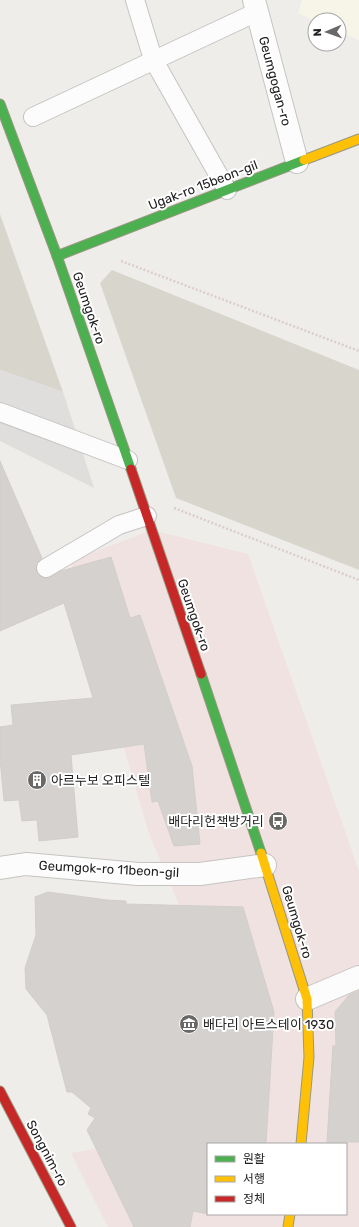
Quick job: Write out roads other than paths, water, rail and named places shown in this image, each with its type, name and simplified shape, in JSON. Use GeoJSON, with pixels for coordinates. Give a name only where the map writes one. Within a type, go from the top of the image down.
{"type":"FeatureCollection","features":[{"type":"Feature","properties":{"kind":"street","name":"Geumgogan-ro"},"geometry":{"type":"LineString","coordinates":[[256,6],[297,162]]}},
{"type":"Feature","properties":{"kind":"street","name":"Geumgok-ro"},"geometry":{"type":"LineString","coordinates":[[0,104],[57,256],[128,460],[265,865],[307,999],[309,1057],[301,1143]]}},
{"type":"Feature","properties":{"kind":"street","name":"Ugak-ro 15beon-gil"},"geometry":{"type":"LineString","coordinates":[[57,256],[359,139]]}},
{"type":"Feature","properties":{"kind":"street","name":"Geumgok-ro 11beon-gil"},"geometry":{"type":"LineString","coordinates":[[0,868],[26,864],[138,874],[200,874],[265,865]]}},
{"type":"Feature","properties":{"kind":"street"},"geometry":{"type":"LineString","coordinates":[[307,999],[359,977]]}},
{"type":"Feature","properties":{"kind":"street","name":"Songnim-ro"},"geometry":{"type":"LineString","coordinates":[[0,1091],[71,1227]]}},
{"type":"Feature","properties":{"kind":"street"},"geometry":{"type":"LineString","coordinates":[[288,1227],[290,1215]]}},
{"type":"Feature","properties":{"kind":"lane"},"geometry":{"type":"LineString","coordinates":[[136,0],[153,59],[227,190]]}},
{"type":"Feature","properties":{"kind":"lane"},"geometry":{"type":"LineString","coordinates":[[33,117],[153,59],[256,6]]}},
{"type":"Feature","properties":{"kind":"lane"},"geometry":{"type":"LineString","coordinates":[[0,412],[128,460]]}},
{"type":"Feature","properties":{"kind":"lane"},"geometry":{"type":"LineString","coordinates":[[46,568],[119,525],[147,516]]}},
{"type":"Feature","properties":{"kind":"place","name":"아르누보 오피스텔"},"geometry":{"type":"Point","coordinates":[37,780]}},
{"type":"Feature","properties":{"kind":"place","name":"배다리헌책방거리"},"geometry":{"type":"Point","coordinates":[278,821]}},
{"type":"Feature","properties":{"kind":"place","name":"배다리 아트스테이 1930"},"geometry":{"type":"Point","coordinates":[189,1024]}}]}
